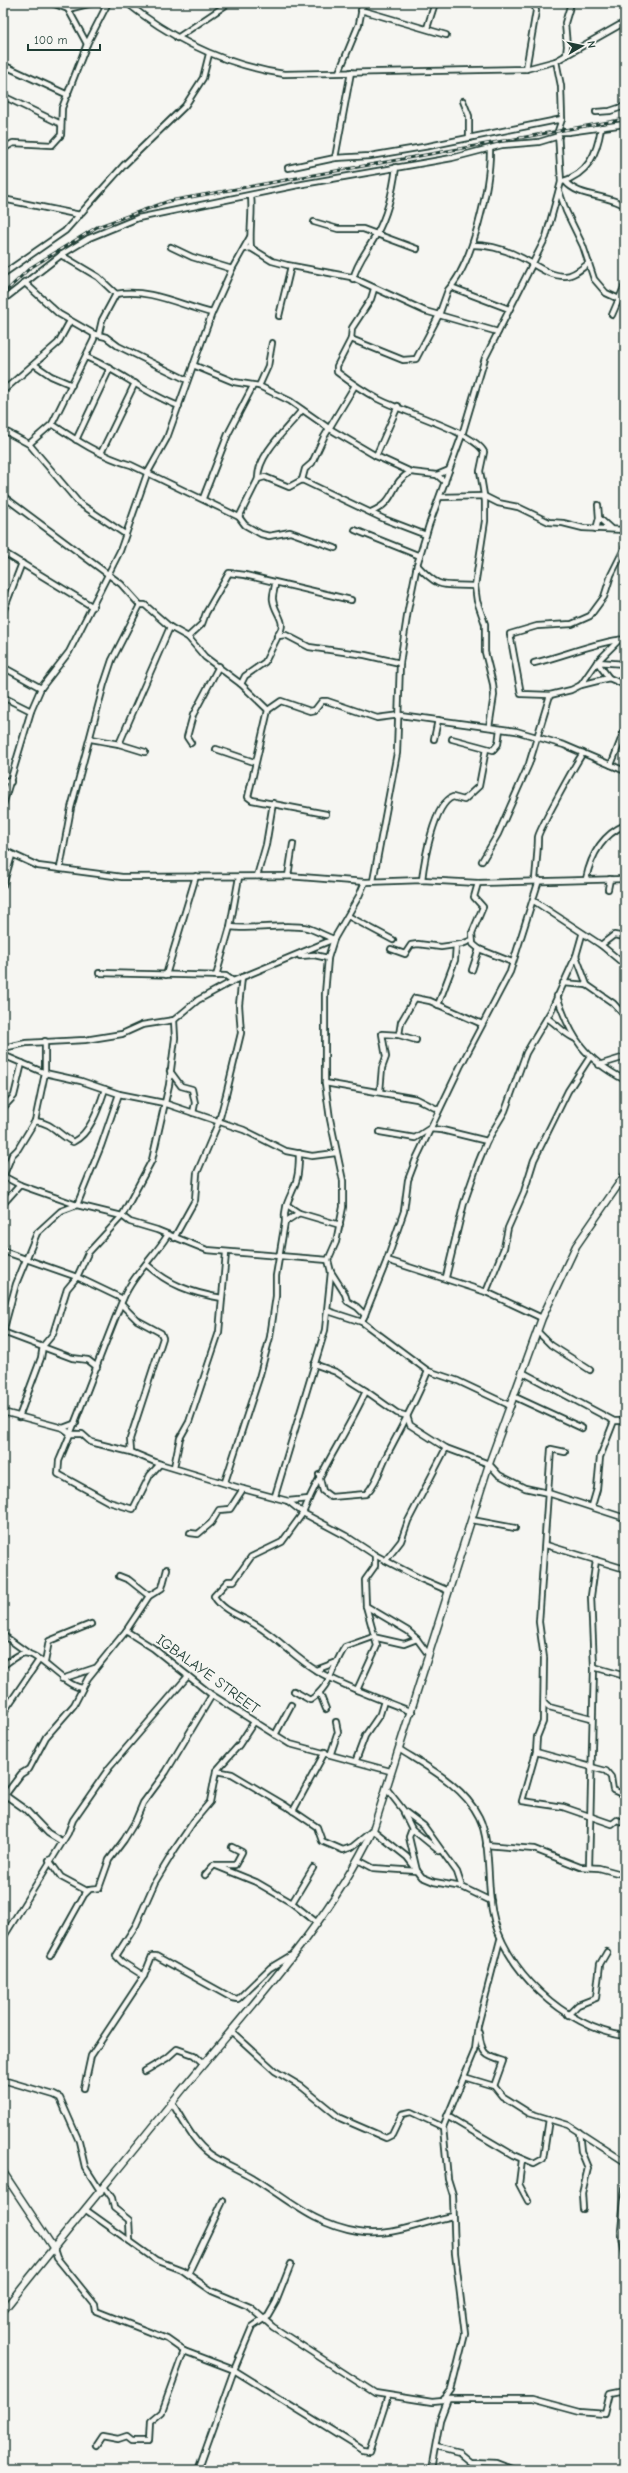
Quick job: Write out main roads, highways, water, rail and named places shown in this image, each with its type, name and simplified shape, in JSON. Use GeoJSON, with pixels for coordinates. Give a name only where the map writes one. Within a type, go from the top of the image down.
{"type":"FeatureCollection","features":[{"type":"Feature","properties":{"kind":"railway"},"geometry":{"type":"LineString","coordinates":[[3,294],[30,268],[97,227],[169,201],[625,119]]}}]}
